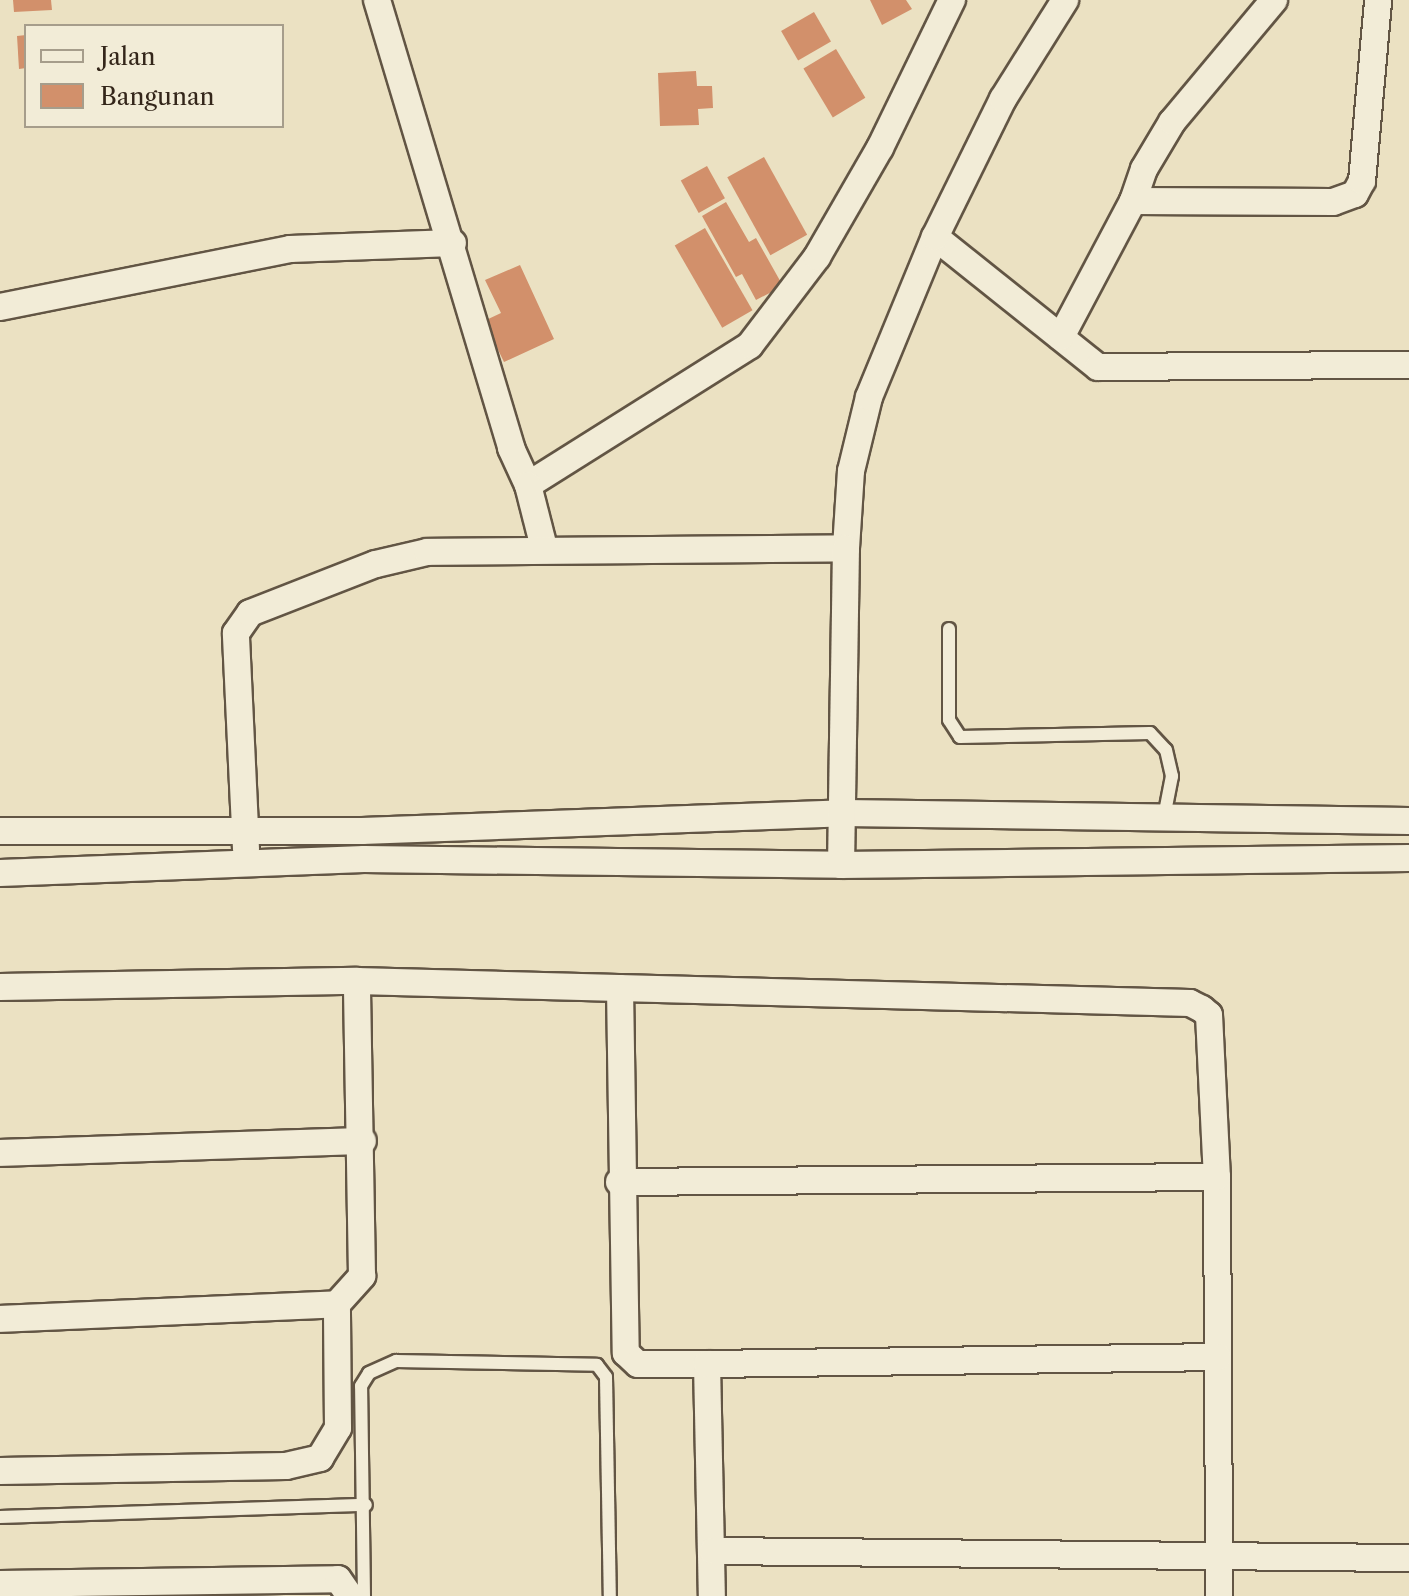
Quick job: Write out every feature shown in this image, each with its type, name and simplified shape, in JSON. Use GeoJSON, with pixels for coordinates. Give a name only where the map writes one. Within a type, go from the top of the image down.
{"type":"FeatureCollection","features":[{"type":"Feature","properties":{"kind":"street"},"geometry":{"type":"LineString","coordinates":[[377,0],[453,243],[511,448],[528,485],[544,548]]}},
{"type":"Feature","properties":{"kind":"street"},"geometry":{"type":"LineString","coordinates":[[528,485],[750,345],[792,296],[825,244],[880,148],[952,0]]}},
{"type":"Feature","properties":{"kind":"street"},"geometry":{"type":"LineString","coordinates":[[841,865],[846,548],[851,471],[869,397],[935,237],[1003,99],[1065,0]]}},
{"type":"Feature","properties":{"kind":"street"},"geometry":{"type":"LineString","coordinates":[[1061,337],[1172,122],[1274,0]]}},
{"type":"Feature","properties":{"kind":"street"},"geometry":{"type":"LineString","coordinates":[[1133,201],[1333,202],[1355,194],[1362,181],[1378,0]]}},
{"type":"Feature","properties":{"kind":"street"},"geometry":{"type":"LineString","coordinates":[[935,237],[1098,367],[1409,365]]}},
{"type":"Feature","properties":{"kind":"street"},"geometry":{"type":"LineString","coordinates":[[0,307],[290,249],[453,243]]}},
{"type":"Feature","properties":{"kind":"street"},"geometry":{"type":"LineString","coordinates":[[247,861],[236,633],[250,613],[376,564],[427,552],[544,548],[846,548]]}},
{"type":"Feature","properties":{"kind":"street"},"geometry":{"type":"LineString","coordinates":[[0,831],[362,831],[844,813],[1409,821]]}},
{"type":"Feature","properties":{"kind":"street"},"geometry":{"type":"LineString","coordinates":[[362,831],[364,859]]}},
{"type":"Feature","properties":{"kind":"street"},"geometry":{"type":"LineString","coordinates":[[0,873],[247,861],[364,859],[841,865],[1409,858]]}},
{"type":"Feature","properties":{"kind":"street"},"geometry":{"type":"LineString","coordinates":[[0,987],[357,981],[1190,1003],[1209,1015],[1217,1177],[1219,1596]]}},
{"type":"Feature","properties":{"kind":"street"},"geometry":{"type":"LineString","coordinates":[[0,1471],[286,1466],[320,1458],[338,1428],[337,1304],[362,1276],[363,1141],[357,981]]}},
{"type":"Feature","properties":{"kind":"street"},"geometry":{"type":"LineString","coordinates":[[620,988],[619,1182],[626,1353],[638,1364],[1218,1357]]}},
{"type":"Feature","properties":{"kind":"street"},"geometry":{"type":"LineString","coordinates":[[0,1153],[363,1141]]}},
{"type":"Feature","properties":{"kind":"street"},"geometry":{"type":"LineString","coordinates":[[619,1182],[1217,1177]]}},
{"type":"Feature","properties":{"kind":"street"},"geometry":{"type":"LineString","coordinates":[[0,1319],[337,1304]]}},
{"type":"Feature","properties":{"kind":"street"},"geometry":{"type":"LineString","coordinates":[[707,1364],[712,1596]]}},
{"type":"Feature","properties":{"kind":"street"},"geometry":{"type":"LineString","coordinates":[[713,1551],[1219,1559],[1409,1558]]}},
{"type":"Feature","properties":{"kind":"street"},"geometry":{"type":"LineString","coordinates":[[0,1584],[338,1579],[350,1596]]}},
{"type":"Feature","properties":{"kind":"lane"},"geometry":{"type":"LineString","coordinates":[[949,629],[949,720],[960,737],[1150,733],[1166,750],[1172,776],[1164,817]]}},
{"type":"Feature","properties":{"kind":"lane"},"geometry":{"type":"LineString","coordinates":[[364,1596],[366,1505],[361,1386],[369,1373],[396,1361],[597,1365],[606,1377],[610,1596]]}},
{"type":"Feature","properties":{"kind":"lane"},"geometry":{"type":"LineString","coordinates":[[0,1517],[366,1505]]}},
{"type":"Feature","properties":{"kind":"building"},"geometry":{"type":"Polygon","coordinates":[[[13,0],[51,0],[52,10],[14,12],[13,0]]]}},
{"type":"Feature","properties":{"kind":"building"},"geometry":{"type":"Polygon","coordinates":[[[870,0],[906,0],[912,9],[882,25],[870,0]]]}},
{"type":"Feature","properties":{"kind":"building"},"geometry":{"type":"Polygon","coordinates":[[[814,12],[831,41],[798,60],[781,31],[814,12]]]}},
{"type":"Feature","properties":{"kind":"building"},"geometry":{"type":"Polygon","coordinates":[[[24,35],[24,68],[19,69],[17,36],[24,35]]]}},
{"type":"Feature","properties":{"kind":"building"},"geometry":{"type":"Polygon","coordinates":[[[836,49],[865,98],[833,117],[803,69],[836,49]]]}},
{"type":"Feature","properties":{"kind":"building"},"geometry":{"type":"Polygon","coordinates":[[[696,71],[697,86],[712,86],[713,108],[698,109],[699,125],[660,126],[658,73],[696,71]]]}},
{"type":"Feature","properties":{"kind":"building"},"geometry":{"type":"Polygon","coordinates":[[[764,157],[807,235],[770,255],[727,177],[764,157]]]}},
{"type":"Feature","properties":{"kind":"building"},"geometry":{"type":"Polygon","coordinates":[[[707,166],[725,198],[699,213],[681,181],[707,166]]]}},
{"type":"Feature","properties":{"kind":"building"},"geometry":{"type":"Polygon","coordinates":[[[726,202],[749,242],[756,238],[783,286],[756,300],[742,274],[736,277],[702,216],[726,202]]]}},
{"type":"Feature","properties":{"kind":"building"},"geometry":{"type":"Polygon","coordinates":[[[705,228],[752,310],[722,328],[675,246],[705,228]]]}},
{"type":"Feature","properties":{"kind":"building"},"geometry":{"type":"Polygon","coordinates":[[[520,265],[554,339],[504,362],[484,321],[501,313],[485,280],[520,265]]]}}]}
